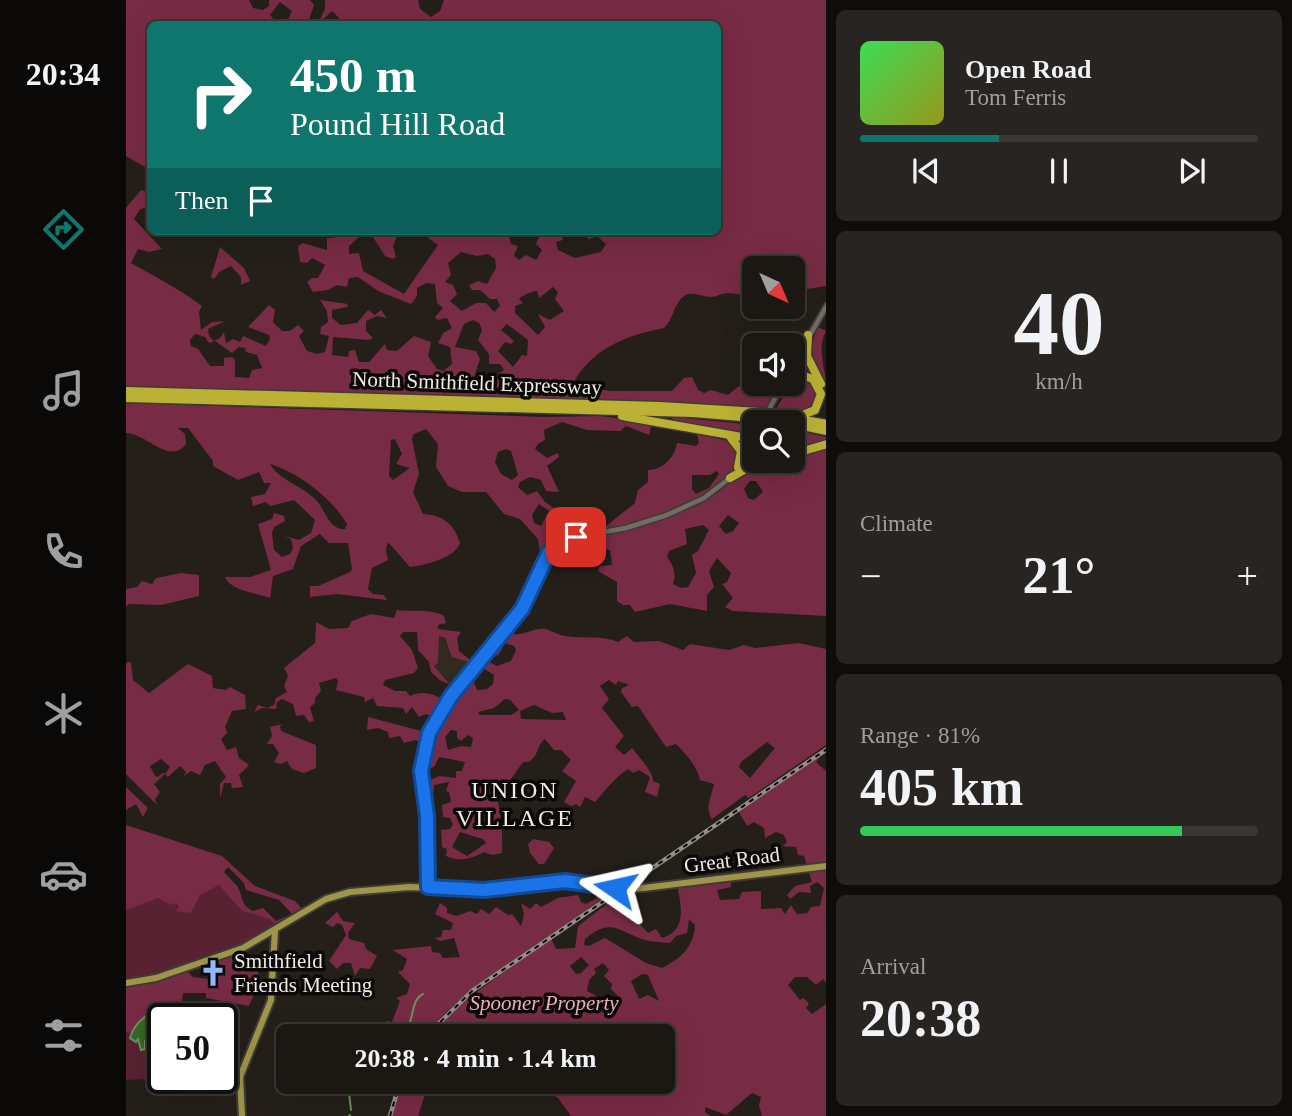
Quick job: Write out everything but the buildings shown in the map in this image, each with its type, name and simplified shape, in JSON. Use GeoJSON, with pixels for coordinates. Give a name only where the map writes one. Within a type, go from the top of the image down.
{"type":"FeatureCollection","features":[{"type":"Feature","properties":{"kind":"highway"},"geometry":{"type":"LineString","coordinates":[[808,335],[809,362],[826,390]]}},
{"type":"Feature","properties":{"kind":"highway"},"geometry":{"type":"LineString","coordinates":[[805,364],[809,362]]}},
{"type":"Feature","properties":{"kind":"highway"},"geometry":{"type":"LineString","coordinates":[[805,375],[817,383],[821,399],[813,412],[805,416]]}},
{"type":"Feature","properties":{"kind":"highway","name":"North Smithfield Expressway"},"geometry":{"type":"LineString","coordinates":[[126,391],[666,406],[742,415]]}},
{"type":"Feature","properties":{"kind":"highway","name":"North Smithfield Expressway"},"geometry":{"type":"LineString","coordinates":[[126,398],[742,417]]}},
{"type":"Feature","properties":{"kind":"highway"},"geometry":{"type":"LineString","coordinates":[[603,411],[742,437]]}},
{"type":"Feature","properties":{"kind":"highway","name":"North Smithfield Expressway"},"geometry":{"type":"LineString","coordinates":[[805,422],[826,424]]}},
{"type":"Feature","properties":{"kind":"highway","name":"North Smithfield Expressway"},"geometry":{"type":"LineString","coordinates":[[805,424],[826,431]]}},
{"type":"Feature","properties":{"kind":"highway"},"geometry":{"type":"LineString","coordinates":[[729,436],[741,451],[738,467]]}},
{"type":"Feature","properties":{"kind":"highway"},"geometry":{"type":"LineString","coordinates":[[805,450],[826,444]]}},
{"type":"Feature","properties":{"kind":"highway"},"geometry":{"type":"LineString","coordinates":[[730,478],[742,471]]}},
{"type":"Feature","properties":{"kind":"main road","name":"Great Road"},"geometry":{"type":"LineString","coordinates":[[126,984],[156,978],[221,956],[275,930],[337,895],[369,889],[428,887],[476,890],[565,881],[626,890],[826,867]]}},
{"type":"Feature","properties":{"kind":"main road"},"geometry":{"type":"LineString","coordinates":[[242,1116],[240,1077],[271,1000],[275,930]]}},
{"type":"Feature","properties":{"kind":"street"},"geometry":{"type":"LineString","coordinates":[[805,343],[826,307]]}},
{"type":"Feature","properties":{"kind":"street"},"geometry":{"type":"LineString","coordinates":[[428,887],[427,816],[421,771],[429,733],[451,696],[522,609],[549,552],[576,537],[626,528],[667,515],[716,492],[742,461]]}},
{"type":"Feature","properties":{"kind":"shaded area"},"geometry":{"type":"Polygon","coordinates":[[[442,636],[455,656],[474,666],[456,689],[434,666],[438,663],[438,637],[442,636]]]}},
{"type":"Feature","properties":{"kind":"shaded area"},"geometry":{"type":"Polygon","coordinates":[[[223,883],[242,908],[273,919],[278,925],[225,952],[184,968],[126,980],[126,899],[223,883]]]}},
{"type":"Feature","properties":{"kind":"shaded area"},"geometry":{"type":"Polygon","coordinates":[[[126,987],[156,1003],[147,1003],[147,1079],[126,1080],[126,987]]]}},
{"type":"Feature","properties":{"kind":"shaded area"},"geometry":{"type":"Polygon","coordinates":[[[147,1015],[147,1038],[145,1049],[141,1050],[138,1039],[136,1042],[130,1038],[147,1015]]]}},
{"type":"Feature","properties":{"kind":"green space"},"geometry":{"type":"Polygon","coordinates":[[[126,0],[249,0],[253,8],[263,10],[269,6],[269,0],[310,0],[314,5],[310,21],[287,21],[292,11],[280,2],[270,15],[275,21],[147,21],[147,168],[126,156],[126,0]]]}},
{"type":"Feature","properties":{"kind":"green space"},"geometry":{"type":"Polygon","coordinates":[[[325,0],[418,0],[420,9],[431,17],[440,11],[444,0],[826,0],[826,286],[805,288],[805,256],[742,256],[742,294],[683,296],[664,328],[636,335],[610,346],[588,362],[571,387],[612,391],[672,391],[684,378],[692,377],[698,390],[704,393],[711,390],[728,395],[739,386],[742,387],[742,396],[773,396],[766,410],[126,391],[126,208],[141,190],[147,192],[147,208],[140,209],[134,219],[162,249],[149,252],[138,249],[131,263],[202,306],[199,312],[201,330],[212,322],[225,321],[208,329],[209,336],[214,341],[224,332],[226,343],[233,339],[240,342],[243,336],[266,346],[269,335],[248,327],[269,305],[275,310],[273,322],[282,331],[290,331],[298,325],[304,331],[299,336],[307,351],[317,354],[325,352],[329,336],[320,334],[321,327],[328,322],[327,311],[320,300],[348,304],[347,307],[332,310],[332,318],[341,325],[357,323],[368,310],[375,315],[381,310],[387,318],[377,316],[366,321],[366,331],[373,338],[369,340],[333,337],[332,355],[348,357],[349,351],[355,350],[359,362],[369,362],[385,344],[387,350],[397,351],[414,336],[431,342],[428,356],[437,369],[443,371],[452,364],[450,347],[438,343],[443,333],[452,328],[447,318],[437,320],[435,317],[443,308],[437,303],[435,284],[426,283],[417,288],[417,296],[411,304],[378,291],[358,277],[349,278],[347,287],[337,285],[328,290],[313,292],[307,282],[318,278],[325,265],[312,258],[307,263],[300,262],[298,246],[303,243],[327,250],[327,238],[361,235],[349,246],[349,254],[359,253],[363,271],[404,294],[438,245],[424,235],[509,235],[511,244],[518,246],[514,255],[519,260],[526,255],[536,260],[542,250],[536,244],[539,237],[536,235],[562,235],[563,240],[556,242],[558,250],[575,258],[601,252],[606,244],[597,236],[589,239],[585,235],[721,235],[721,21],[342,21],[332,11],[321,21],[325,0]],[[461,252],[448,263],[451,275],[445,282],[453,285],[457,294],[450,301],[462,311],[476,303],[486,303],[494,312],[500,306],[497,299],[490,299],[480,290],[472,290],[469,285],[478,281],[487,284],[496,268],[495,259],[488,254],[477,256],[461,252]],[[553,287],[539,298],[537,291],[524,295],[519,299],[523,303],[515,306],[515,313],[538,335],[545,327],[538,314],[550,320],[564,311],[555,299],[558,292],[553,287]],[[473,320],[464,324],[455,347],[476,351],[480,359],[474,377],[487,381],[504,370],[500,364],[489,364],[489,354],[478,340],[482,330],[479,323],[473,320]],[[507,324],[501,330],[514,341],[511,344],[505,342],[498,351],[513,367],[522,355],[527,356],[528,340],[507,324]],[[195,334],[190,340],[191,346],[198,349],[210,366],[224,366],[224,358],[232,357],[235,360],[235,377],[249,378],[252,370],[262,368],[257,355],[246,352],[245,348],[239,347],[232,353],[215,341],[209,343],[205,337],[195,334]]]}},
{"type":"Feature","properties":{"kind":"green space"},"geometry":{"type":"Polygon","coordinates":[[[398,235],[393,246],[396,257],[393,259],[385,256],[373,237],[398,235]]]}},
{"type":"Feature","properties":{"kind":"green space"},"geometry":{"type":"Polygon","coordinates":[[[220,247],[244,268],[250,281],[241,285],[241,277],[231,266],[219,272],[214,279],[211,277],[220,247]]]}},
{"type":"Feature","properties":{"kind":"green space"},"geometry":{"type":"Polygon","coordinates":[[[818,327],[826,331],[822,352],[826,387],[812,351],[818,327]]]}},
{"type":"Feature","properties":{"kind":"green space"},"geometry":{"type":"Polygon","coordinates":[[[809,377],[822,398],[805,414],[805,410],[775,410],[784,396],[805,396],[809,377]]]}},
{"type":"Feature","properties":{"kind":"green space"},"geometry":{"type":"Polygon","coordinates":[[[126,403],[545,417],[601,416],[652,423],[649,435],[626,426],[620,431],[587,430],[562,422],[544,430],[545,440],[535,449],[547,458],[558,453],[559,457],[547,466],[559,492],[546,491],[541,480],[530,477],[520,482],[518,487],[527,495],[537,491],[545,502],[565,516],[554,530],[549,550],[564,541],[601,530],[635,503],[638,490],[648,482],[648,470],[659,468],[667,462],[677,443],[696,446],[699,443],[697,434],[732,442],[741,454],[736,477],[748,473],[805,473],[805,455],[826,448],[826,616],[733,611],[725,607],[733,598],[722,584],[727,582],[731,573],[717,558],[709,571],[714,587],[707,595],[707,611],[670,604],[635,612],[630,605],[617,601],[617,582],[598,571],[600,566],[612,565],[610,550],[594,548],[584,560],[572,564],[545,557],[540,552],[538,539],[520,519],[504,514],[486,492],[462,492],[448,486],[436,467],[438,444],[426,429],[414,434],[412,439],[419,474],[413,492],[423,514],[436,516],[451,525],[460,543],[457,549],[438,560],[410,567],[388,542],[388,560],[372,568],[368,589],[373,594],[384,595],[387,600],[337,594],[310,597],[310,586],[318,586],[352,569],[348,543],[329,543],[320,534],[301,546],[293,569],[273,576],[270,598],[238,589],[225,577],[250,577],[271,570],[258,524],[272,519],[274,513],[284,516],[285,521],[274,527],[272,533],[274,550],[282,557],[290,554],[293,548],[291,539],[285,536],[299,540],[311,533],[315,520],[294,500],[270,506],[266,502],[253,506],[251,497],[265,494],[271,483],[264,483],[259,472],[238,480],[213,466],[213,461],[188,428],[178,428],[185,434],[186,444],[173,452],[126,433],[126,403]],[[395,439],[391,440],[389,476],[393,480],[410,468],[396,464],[402,454],[395,439]],[[506,449],[498,452],[495,462],[501,474],[512,480],[518,475],[511,451],[506,449]],[[270,464],[274,470],[315,499],[335,526],[345,529],[347,524],[341,514],[324,496],[292,474],[270,464]],[[717,471],[710,475],[692,475],[692,489],[696,494],[709,488],[719,474],[717,471]],[[750,481],[744,489],[748,498],[754,500],[763,492],[756,481],[750,481]],[[539,504],[532,515],[534,523],[541,526],[549,511],[539,504]],[[728,515],[719,526],[726,534],[733,531],[739,523],[728,515]],[[703,525],[685,529],[687,544],[669,551],[667,557],[674,570],[673,584],[681,588],[688,587],[696,573],[692,555],[698,551],[709,530],[703,525]]]}},
{"type":"Feature","properties":{"kind":"green space"},"geometry":{"type":"Polygon","coordinates":[[[673,417],[742,424],[742,435],[671,424],[673,417]]]}},
{"type":"Feature","properties":{"kind":"green space"},"geometry":{"type":"Polygon","coordinates":[[[805,433],[826,437],[826,442],[805,449],[805,433]]]}},
{"type":"Feature","properties":{"kind":"green space"},"geometry":{"type":"Polygon","coordinates":[[[181,573],[199,575],[199,596],[161,605],[129,604],[126,607],[126,589],[137,587],[142,581],[152,584],[156,578],[181,573]]]}},
{"type":"Feature","properties":{"kind":"green space"},"geometry":{"type":"Polygon","coordinates":[[[397,610],[433,612],[444,616],[446,623],[438,625],[438,629],[461,632],[457,638],[459,651],[475,664],[452,657],[445,638],[439,636],[438,663],[434,666],[450,684],[441,681],[431,672],[429,662],[418,650],[417,632],[403,632],[400,636],[412,650],[418,668],[414,673],[385,680],[383,685],[395,691],[406,691],[410,696],[429,694],[447,702],[470,672],[476,676],[473,680],[477,690],[487,689],[493,684],[494,675],[477,664],[481,658],[497,666],[511,661],[516,650],[514,646],[505,643],[498,656],[489,649],[503,630],[520,634],[545,629],[565,636],[618,642],[627,636],[634,642],[659,641],[683,650],[690,644],[729,650],[744,645],[755,648],[799,643],[826,649],[826,745],[749,798],[745,795],[712,819],[709,806],[714,784],[700,780],[694,765],[676,744],[666,747],[638,706],[632,707],[621,692],[622,688],[629,685],[618,681],[616,685],[609,680],[600,686],[609,699],[602,708],[624,736],[615,747],[624,755],[632,748],[648,768],[653,781],[660,784],[657,797],[645,792],[650,777],[639,770],[633,773],[628,769],[613,781],[595,802],[585,797],[580,807],[576,804],[571,806],[564,802],[576,781],[562,771],[571,760],[561,750],[554,750],[545,739],[533,759],[521,765],[499,798],[502,853],[492,855],[484,852],[465,859],[451,858],[446,856],[447,849],[442,847],[441,830],[450,829],[453,825],[450,818],[443,817],[442,805],[451,802],[449,792],[446,791],[449,782],[434,785],[433,795],[426,797],[423,783],[439,776],[456,778],[456,771],[462,771],[465,762],[439,757],[434,767],[422,770],[425,744],[415,740],[404,743],[400,736],[389,738],[388,732],[378,728],[367,730],[368,717],[429,733],[436,718],[426,714],[419,717],[412,707],[406,714],[403,708],[377,706],[373,698],[365,702],[364,697],[336,690],[336,678],[319,683],[321,691],[310,707],[314,721],[309,722],[304,715],[296,716],[293,704],[282,699],[277,702],[276,709],[262,708],[254,712],[258,705],[267,708],[274,705],[276,698],[287,692],[284,686],[288,676],[284,668],[315,643],[316,622],[329,629],[348,628],[352,621],[371,614],[394,618],[397,610]],[[505,699],[494,708],[478,712],[480,715],[511,715],[519,710],[510,700],[505,699]],[[534,705],[520,711],[521,719],[566,720],[563,712],[552,713],[534,705]],[[451,730],[445,737],[448,750],[461,746],[471,747],[473,738],[468,735],[461,741],[457,738],[457,731],[451,730]],[[767,742],[741,762],[739,767],[750,778],[775,748],[767,742]],[[460,832],[452,847],[467,856],[486,843],[483,839],[460,832]]]}},
{"type":"Feature","properties":{"kind":"green space"},"geometry":{"type":"Polygon","coordinates":[[[131,662],[133,680],[149,693],[188,664],[212,676],[213,688],[226,690],[230,687],[245,695],[246,709],[232,711],[225,727],[227,733],[221,739],[227,750],[236,747],[239,758],[249,765],[239,775],[243,787],[232,788],[231,783],[224,783],[220,798],[220,784],[226,777],[215,761],[205,765],[200,775],[191,771],[184,776],[186,772],[180,766],[168,777],[165,774],[154,784],[160,792],[155,799],[157,805],[126,774],[126,663],[131,662]],[[161,759],[150,766],[155,776],[165,774],[170,767],[161,759]]]}},
{"type":"Feature","properties":{"kind":"green space"},"geometry":{"type":"Polygon","coordinates":[[[283,724],[280,726],[281,731],[316,745],[316,768],[304,773],[292,769],[287,761],[281,764],[274,762],[279,753],[273,744],[267,744],[272,736],[270,727],[283,724]]]}},
{"type":"Feature","properties":{"kind":"green space","name":"Spooner Property"},"geometry":{"type":"Polygon","coordinates":[[[825,751],[816,762],[826,771],[826,983],[823,979],[816,985],[807,977],[795,977],[788,985],[800,1000],[803,998],[809,1003],[806,1008],[812,1014],[826,1004],[826,1116],[762,1116],[759,1105],[761,1097],[752,1093],[726,1115],[705,1107],[705,1112],[711,1116],[571,1116],[552,1094],[675,1094],[675,1024],[386,1024],[387,1021],[392,1022],[400,1001],[396,998],[407,994],[410,984],[398,972],[403,970],[407,959],[393,950],[431,946],[432,952],[440,953],[443,958],[460,957],[454,938],[440,941],[434,938],[441,937],[443,930],[451,930],[453,923],[435,914],[440,903],[447,908],[447,913],[457,916],[470,911],[477,914],[481,909],[489,914],[496,907],[508,915],[512,914],[521,926],[524,914],[521,903],[530,909],[536,903],[541,907],[558,898],[578,895],[581,902],[586,904],[597,898],[601,884],[619,888],[470,990],[438,1020],[551,938],[556,949],[575,948],[578,926],[637,881],[633,890],[639,905],[635,919],[648,933],[656,929],[662,938],[676,929],[681,915],[677,883],[731,877],[731,887],[717,890],[720,900],[739,899],[742,892],[761,891],[761,909],[781,908],[785,914],[791,905],[797,914],[807,913],[811,907],[820,906],[824,888],[817,882],[810,886],[811,893],[799,892],[790,899],[787,895],[795,886],[812,882],[804,856],[798,855],[796,847],[783,846],[787,842],[784,835],[776,832],[765,838],[764,828],[754,822],[747,826],[739,812],[735,812],[825,751]],[[689,919],[687,933],[676,936],[670,943],[645,940],[608,927],[585,939],[584,945],[589,946],[605,938],[646,963],[662,968],[675,961],[689,946],[695,925],[689,919]],[[581,957],[570,966],[576,974],[589,965],[581,957]],[[603,963],[594,969],[596,973],[589,980],[587,991],[613,1005],[618,996],[604,976],[609,970],[603,963]],[[642,974],[631,981],[639,999],[648,995],[659,1001],[648,975],[642,974]]]}},
{"type":"Feature","properties":{"kind":"green space"},"geometry":{"type":"Polygon","coordinates":[[[126,787],[148,808],[143,817],[136,804],[126,810],[126,787]]]}},
{"type":"Feature","properties":{"kind":"green space"},"geometry":{"type":"Polygon","coordinates":[[[126,825],[222,856],[255,886],[295,901],[304,911],[277,928],[270,919],[242,911],[219,885],[200,895],[191,913],[176,911],[179,907],[176,903],[171,905],[158,898],[126,910],[126,825]],[[228,867],[224,872],[237,886],[244,903],[253,911],[263,908],[276,921],[292,914],[279,900],[246,890],[244,883],[228,867]]]}},
{"type":"Feature","properties":{"kind":"green space"},"geometry":{"type":"Polygon","coordinates":[[[533,839],[549,842],[554,848],[544,864],[539,864],[530,853],[528,844],[533,839]]]}},
{"type":"Feature","properties":{"kind":"green space"},"geometry":{"type":"Polygon","coordinates":[[[337,912],[343,921],[355,923],[348,933],[349,939],[364,943],[366,949],[377,956],[370,969],[360,968],[355,976],[351,963],[343,963],[337,969],[329,961],[346,935],[342,925],[337,923],[333,927],[325,923],[337,912]]]}},
{"type":"Feature","properties":{"kind":"green space"},"geometry":{"type":"Polygon","coordinates":[[[240,948],[242,961],[258,967],[258,985],[249,1006],[206,998],[206,993],[183,993],[184,1003],[147,1003],[147,1021],[133,1029],[132,1033],[126,1032],[126,983],[184,968],[193,977],[216,980],[221,972],[218,957],[240,948]]]}},
{"type":"Feature","properties":{"kind":"green space"},"geometry":{"type":"Polygon","coordinates":[[[394,1094],[425,1094],[418,1116],[388,1116],[394,1094]]]}},
{"type":"Feature","properties":{"kind":"waterway"},"geometry":{"type":"LineString","coordinates":[[409,1024],[416,1000],[423,994]]}},
{"type":"Feature","properties":{"kind":"waterway"},"geometry":{"type":"LineString","coordinates":[[349,1094],[351,1110]]}},
{"type":"Feature","properties":{"kind":"railway"},"geometry":{"type":"LineString","coordinates":[[438,1024],[472,991],[826,750]]}},
{"type":"Feature","properties":{"kind":"railway"},"geometry":{"type":"LineString","coordinates":[[390,1116],[396,1094]]}},
{"type":"Feature","properties":{"kind":"place","name":"Smithfield Friends Meeting"},"geometry":{"type":"Point","coordinates":[213,973]}},
{"type":"Feature","properties":{"kind":"district","name":"UNION VILLAGE"},"geometry":{"type":"Point","coordinates":[515,804]}},
{"type":"Feature","properties":{"kind":"route"},"geometry":{"type":"LineString","coordinates":[[576,537],[555,546],[549,552],[522,609],[439,712],[429,733],[421,771],[427,816],[428,887],[484,890],[577,881],[615,888]]}}]}
